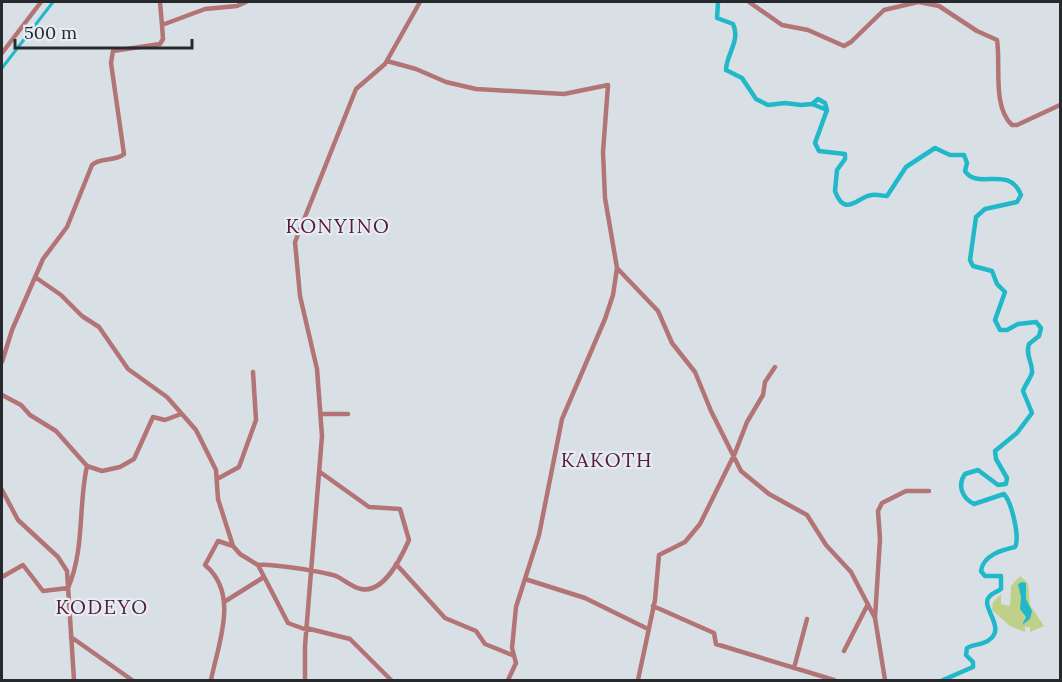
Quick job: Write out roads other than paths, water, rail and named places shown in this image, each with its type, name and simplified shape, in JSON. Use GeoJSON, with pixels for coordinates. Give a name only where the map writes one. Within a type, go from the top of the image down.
{"type":"FeatureCollection","features":[{"type":"Feature","properties":{"kind":"street"},"geometry":{"type":"LineString","coordinates":[[2,53],[41,2]]}},
{"type":"Feature","properties":{"kind":"street"},"geometry":{"type":"LineString","coordinates":[[2,362],[35,277],[48,251],[67,226],[94,162],[119,158],[124,154],[111,63],[112,54],[118,49],[160,44],[163,39],[160,2]]}},
{"type":"Feature","properties":{"kind":"street"},"geometry":{"type":"LineString","coordinates":[[162,26],[205,9],[237,6],[246,2]]}},
{"type":"Feature","properties":{"kind":"street"},"geometry":{"type":"LineString","coordinates":[[305,681],[310,572],[320,472],[321,414],[315,358],[300,296],[295,242],[356,89],[387,61],[420,2]]}},
{"type":"Feature","properties":{"kind":"street"},"geometry":{"type":"LineString","coordinates":[[749,2],[782,25],[808,30],[829,42],[845,46],[884,10],[918,2],[939,6],[977,31],[997,40],[997,79],[1006,118],[1012,125],[1017,125],[1060,105]]}},
{"type":"Feature","properties":{"kind":"street"},"geometry":{"type":"LineString","coordinates":[[387,61],[416,69],[446,82],[477,89],[564,94],[608,85],[603,152],[604,198],[617,268],[613,295],[562,419],[539,535],[512,631],[512,655],[516,663],[508,681]]}},
{"type":"Feature","properties":{"kind":"street"},"geometry":{"type":"LineString","coordinates":[[617,268],[658,311],[672,343],[695,372],[733,458],[746,478],[811,519],[826,544],[851,572],[875,618]]}},
{"type":"Feature","properties":{"kind":"street"},"geometry":{"type":"LineString","coordinates":[[35,277],[61,295],[82,316],[99,327],[128,369],[167,397],[196,430],[219,478],[218,499],[233,546],[240,554],[258,565],[336,576],[355,587],[366,590],[376,588],[389,576],[409,540],[400,509],[369,507],[320,472]]}},
{"type":"Feature","properties":{"kind":"street"},"geometry":{"type":"LineString","coordinates":[[638,681],[654,606],[660,552],[692,537],[763,395],[765,381],[775,367]]}},
{"type":"Feature","properties":{"kind":"street"},"geometry":{"type":"LineString","coordinates":[[219,478],[239,467],[256,420],[253,372]]}},
{"type":"Feature","properties":{"kind":"street"},"geometry":{"type":"LineString","coordinates":[[2,395],[21,405],[30,415],[56,431],[87,466],[102,471],[130,462],[153,417],[165,420],[181,414]]}},
{"type":"Feature","properties":{"kind":"street"},"geometry":{"type":"LineString","coordinates":[[321,414],[348,414]]}},
{"type":"Feature","properties":{"kind":"street"},"geometry":{"type":"LineString","coordinates":[[68,588],[77,561],[82,486],[87,466]]}},
{"type":"Feature","properties":{"kind":"street"},"geometry":{"type":"LineString","coordinates":[[2,490],[25,529],[58,557],[67,571],[74,681]]}},
{"type":"Feature","properties":{"kind":"street"},"geometry":{"type":"LineString","coordinates":[[885,681],[875,618],[880,539],[878,511],[882,503],[906,491],[929,490]]}},
{"type":"Feature","properties":{"kind":"street"},"geometry":{"type":"LineString","coordinates":[[211,681],[224,624],[224,602],[217,577],[205,565],[218,541],[233,546]]}},
{"type":"Feature","properties":{"kind":"street"},"geometry":{"type":"LineString","coordinates":[[396,564],[445,618],[476,631],[485,644],[512,655]]}},
{"type":"Feature","properties":{"kind":"street"},"geometry":{"type":"LineString","coordinates":[[2,577],[23,565],[43,591],[68,588]]}},
{"type":"Feature","properties":{"kind":"street"},"geometry":{"type":"LineString","coordinates":[[258,565],[288,623],[350,639],[391,681]]}},
{"type":"Feature","properties":{"kind":"street"},"geometry":{"type":"LineString","coordinates":[[389,576],[403,572]]}},
{"type":"Feature","properties":{"kind":"street"},"geometry":{"type":"LineString","coordinates":[[224,602],[264,577]]}},
{"type":"Feature","properties":{"kind":"street"},"geometry":{"type":"LineString","coordinates":[[525,579],[585,598],[648,629]]}},
{"type":"Feature","properties":{"kind":"street"},"geometry":{"type":"LineString","coordinates":[[844,651],[868,604]]}},
{"type":"Feature","properties":{"kind":"street"},"geometry":{"type":"LineString","coordinates":[[654,606],[714,633],[716,644],[834,681]]}},
{"type":"Feature","properties":{"kind":"street"},"geometry":{"type":"LineString","coordinates":[[794,668],[807,619]]}},
{"type":"Feature","properties":{"kind":"street"},"geometry":{"type":"LineString","coordinates":[[71,637],[132,681]]}},
{"type":"Feature","properties":{"kind":"water"},"geometry":{"type":"Polygon","coordinates":[[[1026,583],[1026,599],[1032,611],[1030,619],[1022,625],[1026,617],[1020,609],[1021,597],[1018,584],[1026,583]]]}},
{"type":"Feature","properties":{"kind":"waterway"},"geometry":{"type":"LineString","coordinates":[[2,68],[53,2]]}},
{"type":"Feature","properties":{"kind":"waterway"},"geometry":{"type":"LineString","coordinates":[[718,2],[717,18],[733,24],[735,30],[726,70],[742,78],[756,99],[768,105],[812,104],[818,99],[825,103],[827,110],[815,143],[819,151],[845,154],[845,159],[837,170],[835,191],[843,204],[852,204],[872,195],[887,196],[906,167],[935,148],[950,155],[964,155],[967,163],[965,171],[971,177],[1009,181],[1016,186],[1021,195],[1017,202],[985,209],[976,217],[970,260],[973,266],[992,271],[997,284],[1005,292],[995,320],[1000,330],[1007,330],[1018,324],[1036,322],[1041,328],[1039,336],[1029,344],[1028,352],[1032,373],[1023,391],[1032,413],[1017,433],[995,451],[996,459],[1007,478],[1006,484],[998,485],[978,470],[965,474],[961,482],[964,495],[974,504],[1004,494],[1012,512],[1016,543],[1015,547],[989,557],[981,571],[985,576],[1001,576],[1001,589],[990,596],[987,601],[995,624],[994,635],[987,642],[967,648],[966,655],[973,662],[973,667],[943,680]]}},
{"type":"Feature","properties":{"kind":"waterway"},"geometry":{"type":"LineString","coordinates":[[812,104],[827,110]]}},
{"type":"Feature","properties":{"kind":"district","name":"KONYINO"},"geometry":{"type":"Point","coordinates":[338,225]}},
{"type":"Feature","properties":{"kind":"district","name":"KAKOTH"},"geometry":{"type":"Point","coordinates":[607,459]}},
{"type":"Feature","properties":{"kind":"district","name":"KODEYO"},"geometry":{"type":"Point","coordinates":[102,606]}}]}
